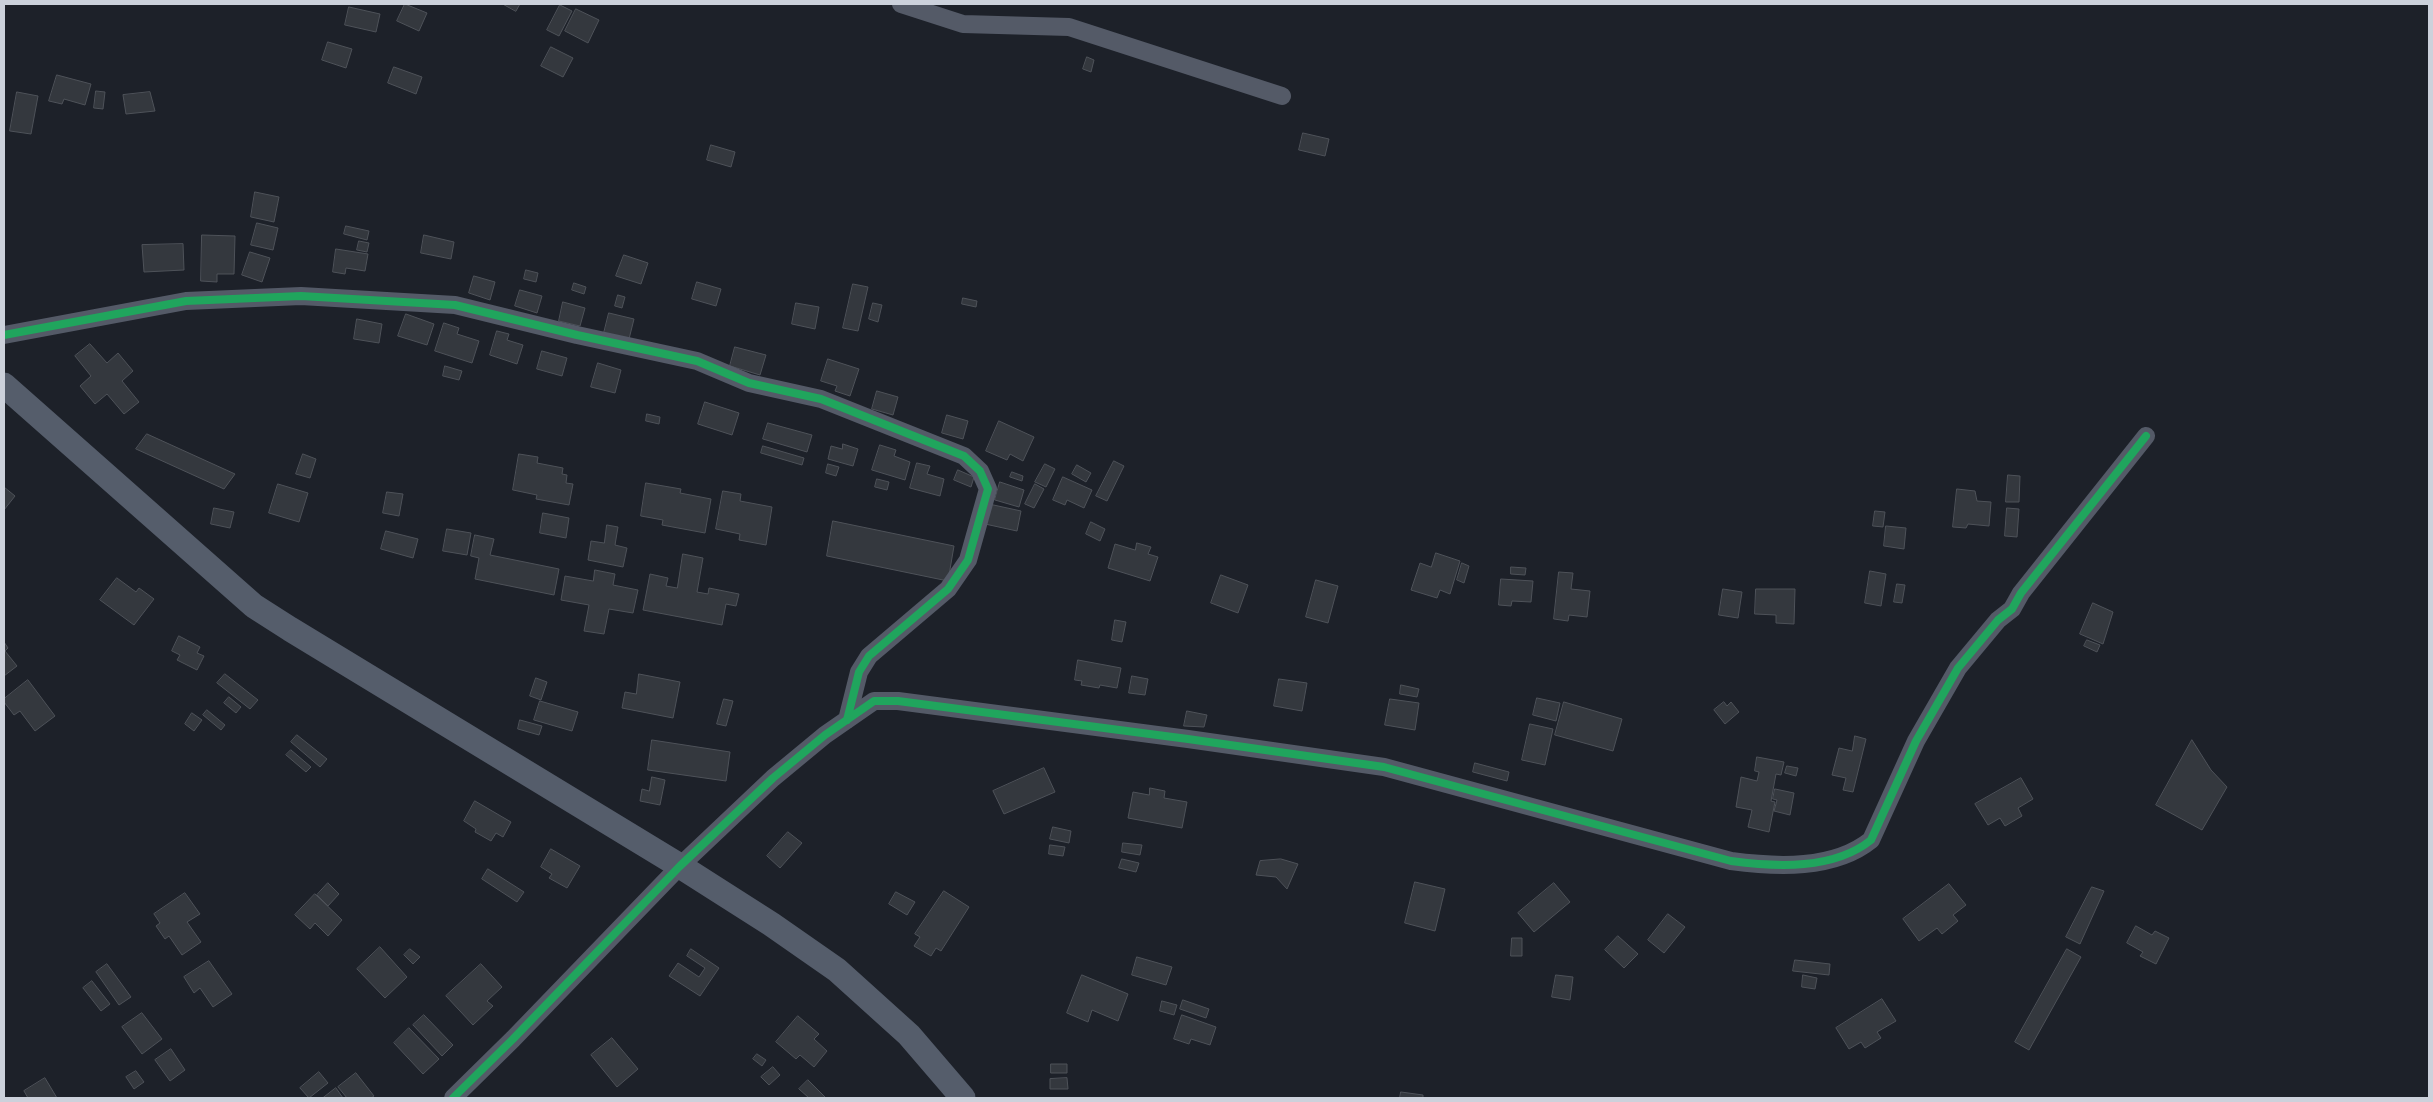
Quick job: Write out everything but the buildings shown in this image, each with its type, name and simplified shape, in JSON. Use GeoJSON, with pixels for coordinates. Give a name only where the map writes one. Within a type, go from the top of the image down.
{"type":"FeatureCollection","features":[{"type":"Feature","properties":{"kind":"street"},"geometry":{"type":"LineString","coordinates":[[901,4],[963,24],[1069,27],[1282,96]]}},
{"type":"Feature","properties":{"kind":"street"},"geometry":{"type":"LineString","coordinates":[[4,334],[186,301],[301,296],[455,305],[577,335],[646,348],[697,361],[749,384],[820,399],[964,456],[980,470],[988,490],[968,560],[948,588],[869,656],[859,672],[847,720]]}},
{"type":"Feature","properties":{"kind":"street"},"geometry":{"type":"LineString","coordinates":[[4,385],[254,606],[680,866],[771,924],[837,970],[909,1035],[963,1098]]}},
{"type":"Feature","properties":{"kind":"street"},"geometry":{"type":"LineString","coordinates":[[453,1098],[514,1039],[680,866],[773,778],[825,735],[874,701],[898,701],[1188,739],[1374,766],[1497,796],[1731,861],[1769,866],[1811,863],[1861,848],[1871,840],[1916,741],[1958,668],[1998,620],[2012,609],[2022,593],[2146,436]]}},
{"type":"Feature","properties":{"kind":"cycle path"},"geometry":{"type":"LineString","coordinates":[[4,335],[186,301],[301,296],[455,305],[577,335],[697,361],[749,383],[821,399],[964,456],[980,471],[988,489],[968,560],[948,589],[869,656],[859,672],[847,720]]}},
{"type":"Feature","properties":{"kind":"cycle path"},"geometry":{"type":"LineString","coordinates":[[453,1098],[513,1039],[680,866],[773,778],[825,735],[874,701],[898,701],[1384,767],[1731,861],[1785,865],[1804,864],[1840,857],[1856,850],[1871,840],[1916,741],[1958,668],[1998,620],[2012,609],[2021,593],[2146,436]]}}]}
